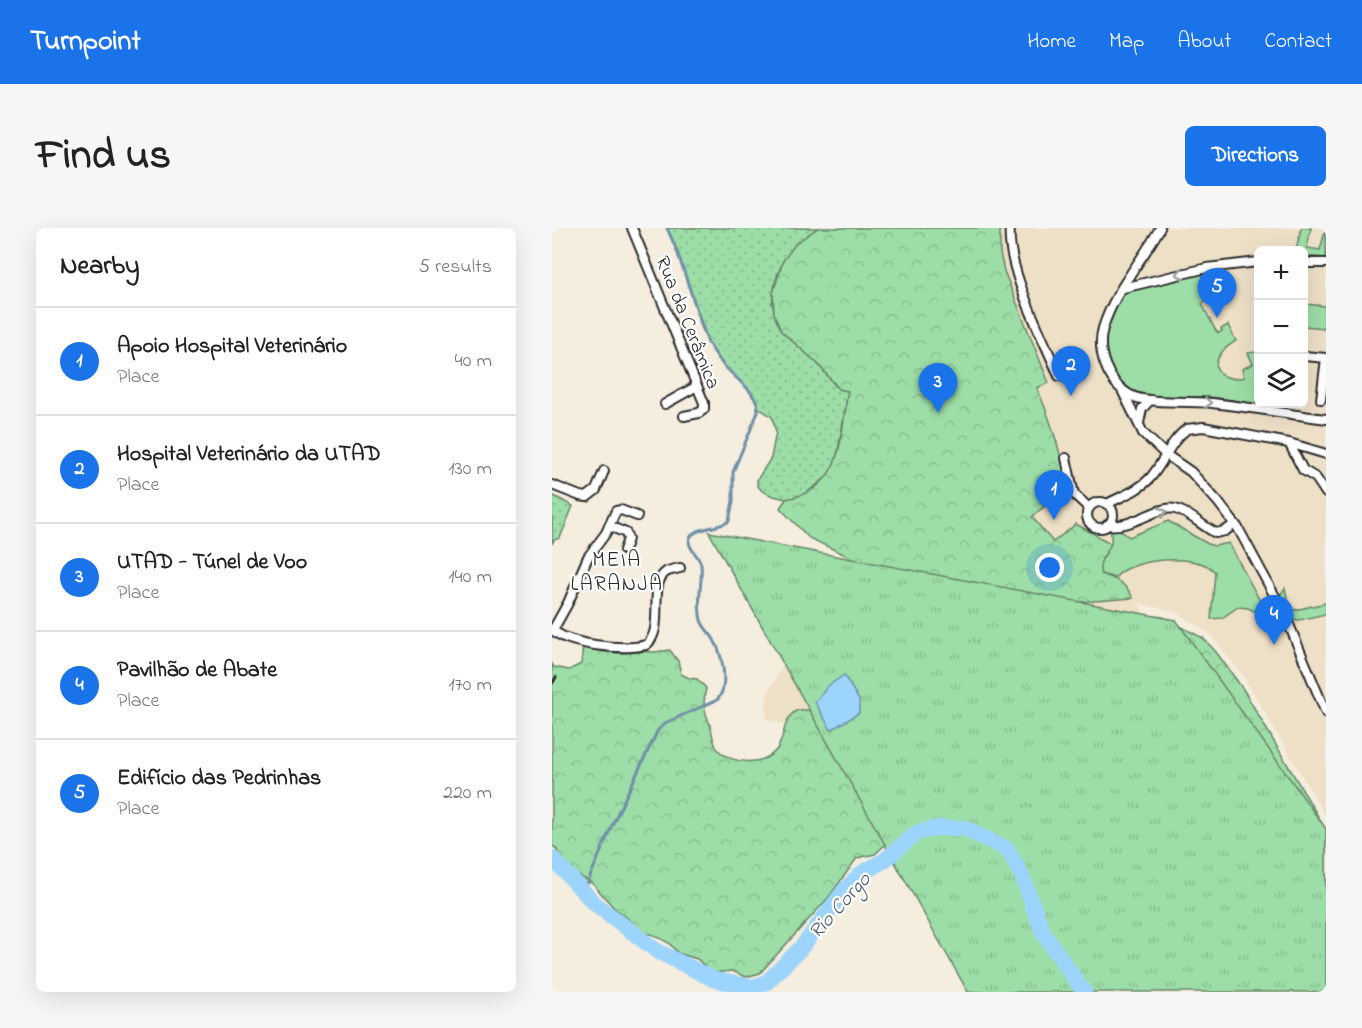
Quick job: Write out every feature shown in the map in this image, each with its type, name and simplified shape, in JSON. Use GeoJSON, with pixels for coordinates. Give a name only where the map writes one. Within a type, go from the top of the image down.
{"type":"FeatureCollection","features":[{"type":"Feature","properties":{"kind":"street","name":"Rua da Cerâmica"},"geometry":{"type":"LineString","coordinates":[[632,228],[704,403],[704,409],[699,413],[684,416]]}},
{"type":"Feature","properties":{"kind":"street"},"geometry":{"type":"LineString","coordinates":[[1010,228],[1011,251],[1017,275],[1059,376]]}},
{"type":"Feature","properties":{"kind":"street"},"geometry":{"type":"LineString","coordinates":[[1160,228],[1122,288],[1106,321],[1101,342],[1106,367],[1121,388],[1146,436],[1191,472],[1235,524],[1285,615],[1326,713]]}},
{"type":"Feature","properties":{"kind":"street"},"geometry":{"type":"LineString","coordinates":[[1122,288],[1207,268],[1254,262]]}},
{"type":"Feature","properties":{"kind":"street"},"geometry":{"type":"LineString","coordinates":[[1308,263],[1326,263]]}},
{"type":"Feature","properties":{"kind":"street"},"geometry":{"type":"LineString","coordinates":[[1308,356],[1326,358],[1322,399]]}},
{"type":"Feature","properties":{"kind":"street"},"geometry":{"type":"LineString","coordinates":[[665,404],[697,386]]}},
{"type":"Feature","properties":{"kind":"street"},"geometry":{"type":"LineString","coordinates":[[1121,388],[1135,398],[1213,403],[1326,419]]}},
{"type":"Feature","properties":{"kind":"street"},"geometry":{"type":"LineString","coordinates":[[1139,426],[1142,411],[1150,400]]}},
{"type":"Feature","properties":{"kind":"street"},"geometry":{"type":"LineString","coordinates":[[1235,524],[1225,531],[1216,533],[1180,511],[1170,509],[1128,525],[1099,527],[1091,524],[1088,516],[1089,508],[1096,502],[1107,504],[1144,484],[1154,474],[1182,432],[1194,427],[1289,443],[1326,454]]}},
{"type":"Feature","properties":{"kind":"street"},"geometry":{"type":"LineString","coordinates":[[1289,443],[1303,470],[1316,478],[1326,493]]}},
{"type":"Feature","properties":{"kind":"street"},"geometry":{"type":"LineString","coordinates":[[1066,458],[1074,494],[1089,508]]}},
{"type":"Feature","properties":{"kind":"street"},"geometry":{"type":"LineString","coordinates":[[552,485],[587,497],[596,490],[604,471]]}},
{"type":"Feature","properties":{"kind":"street"},"geometry":{"type":"LineString","coordinates":[[1107,504],[1113,515],[1107,525]]}},
{"type":"Feature","properties":{"kind":"street"},"geometry":{"type":"LineString","coordinates":[[637,516],[617,510],[588,557],[554,631],[596,645],[639,647],[648,644],[655,633],[659,583],[666,572],[680,568]]}},
{"type":"Feature","properties":{"kind":"street"},"geometry":{"type":"LineString","coordinates":[[609,526],[626,533],[628,538],[624,550]]}},
{"type":"Feature","properties":{"kind":"shaded area"},"geometry":{"type":"Polygon","coordinates":[[[818,228],[1326,228],[1326,817],[1244,677],[1210,634],[1176,612],[1139,603],[1145,618],[834,740],[767,719],[766,704],[769,691],[842,555],[809,538],[819,484],[818,228]]]}},
{"type":"Feature","properties":{"kind":"green space"},"geometry":{"type":"Polygon","coordinates":[[[667,228],[818,228],[806,236],[783,261],[775,282],[772,304],[781,331],[817,363],[838,389],[848,391],[836,463],[827,477],[802,496],[786,499],[773,496],[762,491],[757,485],[757,480],[771,458],[776,432],[772,417],[759,408],[749,390],[723,365],[712,350],[702,329],[677,250],[667,228]]]}},
{"type":"Feature","properties":{"kind":"green space"},"geometry":{"type":"Polygon","coordinates":[[[818,228],[1000,228],[1000,253],[1004,271],[1049,383],[1037,388],[1062,462],[1061,488],[1032,517],[1053,542],[1076,524],[1112,544],[1102,559],[1101,574],[1120,582],[1133,598],[1041,605],[869,566],[809,538],[780,508],[786,499],[805,493],[819,485],[829,473],[840,443],[848,391],[839,389],[817,363],[781,331],[774,314],[773,293],[783,261],[796,243],[818,228]]]}},
{"type":"Feature","properties":{"kind":"green space"},"geometry":{"type":"Polygon","coordinates":[[[1301,228],[1311,228],[1307,246],[1297,246],[1301,228]]]}},
{"type":"Feature","properties":{"kind":"green space"},"geometry":{"type":"Polygon","coordinates":[[[1326,228],[1326,258],[1308,256],[1308,248],[1320,250],[1326,228]]]}},
{"type":"Feature","properties":{"kind":"green space"},"geometry":{"type":"Polygon","coordinates":[[[1204,273],[1216,295],[1202,304],[1216,331],[1219,333],[1228,325],[1236,341],[1220,355],[1217,361],[1218,371],[1227,377],[1244,377],[1242,369],[1253,364],[1248,353],[1254,352],[1254,404],[1214,398],[1147,395],[1133,391],[1124,385],[1110,366],[1106,344],[1110,322],[1126,291],[1204,273]]]}},
{"type":"Feature","properties":{"kind":"green space"},"geometry":{"type":"Polygon","coordinates":[[[1308,304],[1325,306],[1324,328],[1308,326],[1308,304]]]}},
{"type":"Feature","properties":{"kind":"green space"},"geometry":{"type":"Polygon","coordinates":[[[552,495],[573,506],[560,538],[554,540],[552,544],[552,495]]]}},
{"type":"Feature","properties":{"kind":"green space"},"geometry":{"type":"Polygon","coordinates":[[[1168,521],[1208,544],[1214,546],[1229,543],[1260,601],[1266,605],[1271,615],[1266,617],[1248,608],[1238,607],[1222,618],[1211,619],[1215,572],[1195,562],[1165,560],[1149,562],[1123,571],[1115,578],[1101,574],[1101,562],[1111,543],[1110,530],[1120,530],[1129,537],[1168,521]]]}},
{"type":"Feature","properties":{"kind":"green space"},"geometry":{"type":"Polygon","coordinates":[[[709,532],[1176,620],[1326,829],[1326,992],[968,992],[709,532]]]}},
{"type":"Feature","properties":{"kind":"green space"},"geometry":{"type":"Polygon","coordinates":[[[1285,588],[1290,611],[1326,603],[1326,614],[1299,620],[1293,619],[1280,595],[1285,588]]]}},
{"type":"Feature","properties":{"kind":"green space"},"geometry":{"type":"Polygon","coordinates":[[[1125,613],[1163,617],[1203,638],[1216,652],[1243,689],[1326,830],[1326,992],[886,844],[875,854],[857,858],[829,897],[760,973],[746,977],[732,971],[712,973],[697,959],[678,953],[669,943],[652,934],[644,934],[615,909],[593,884],[571,871],[561,860],[556,848],[552,846],[552,664],[554,667],[569,670],[581,664],[583,645],[591,649],[654,652],[670,650],[678,661],[681,674],[697,679],[706,688],[705,709],[718,750],[732,759],[748,762],[771,755],[777,749],[788,719],[798,710],[813,712],[1125,613]]]}},
{"type":"Feature","properties":{"kind":"water"},"geometry":{"type":"Polygon","coordinates":[[[844,675],[859,700],[859,713],[831,730],[815,702],[828,686],[844,675]]]}},
{"type":"Feature","properties":{"kind":"waterway"},"geometry":{"type":"LineString","coordinates":[[584,891],[613,823],[658,730],[667,722],[717,700],[721,694],[724,678],[722,661],[713,638],[701,620],[699,606],[701,564],[689,540],[698,531],[729,521],[733,501],[733,472],[758,412],[757,402],[749,390],[723,365],[708,343],[667,228]]}},
{"type":"Feature","properties":{"kind":"waterway","name":"Rio Corgo"},"geometry":{"type":"LineString","coordinates":[[552,858],[594,903],[657,951],[715,980],[753,987],[767,982],[801,948],[843,892],[862,873],[885,860],[916,833],[937,828],[964,828],[1008,850],[1022,876],[1043,933],[1084,992]]}},
{"type":"Feature","properties":{"kind":"railway"},"geometry":{"type":"LineString","coordinates":[[552,684],[558,674]]}},
{"type":"Feature","properties":{"kind":"place","name":"Edifício das Pedrinhas"},"geometry":{"type":"Point","coordinates":[1217,318]}},
{"type":"Feature","properties":{"kind":"place","name":"Hospital Veterinário da UTAD"},"geometry":{"type":"Point","coordinates":[1071,396]}},
{"type":"Feature","properties":{"kind":"place","name":"UTAD - Túnel de Voo"},"geometry":{"type":"Point","coordinates":[938,413]}},
{"type":"Feature","properties":{"kind":"place","name":"Apoio Hospital Veterinário"},"geometry":{"type":"Point","coordinates":[1054,520]}},
{"type":"Feature","properties":{"kind":"place","name":"Pavilhão de Abate"},"geometry":{"type":"Point","coordinates":[1274,645]}},
{"type":"Feature","properties":{"kind":"district","name":"MEIA LARANJA"},"geometry":{"type":"Point","coordinates":[617,571]}}]}
